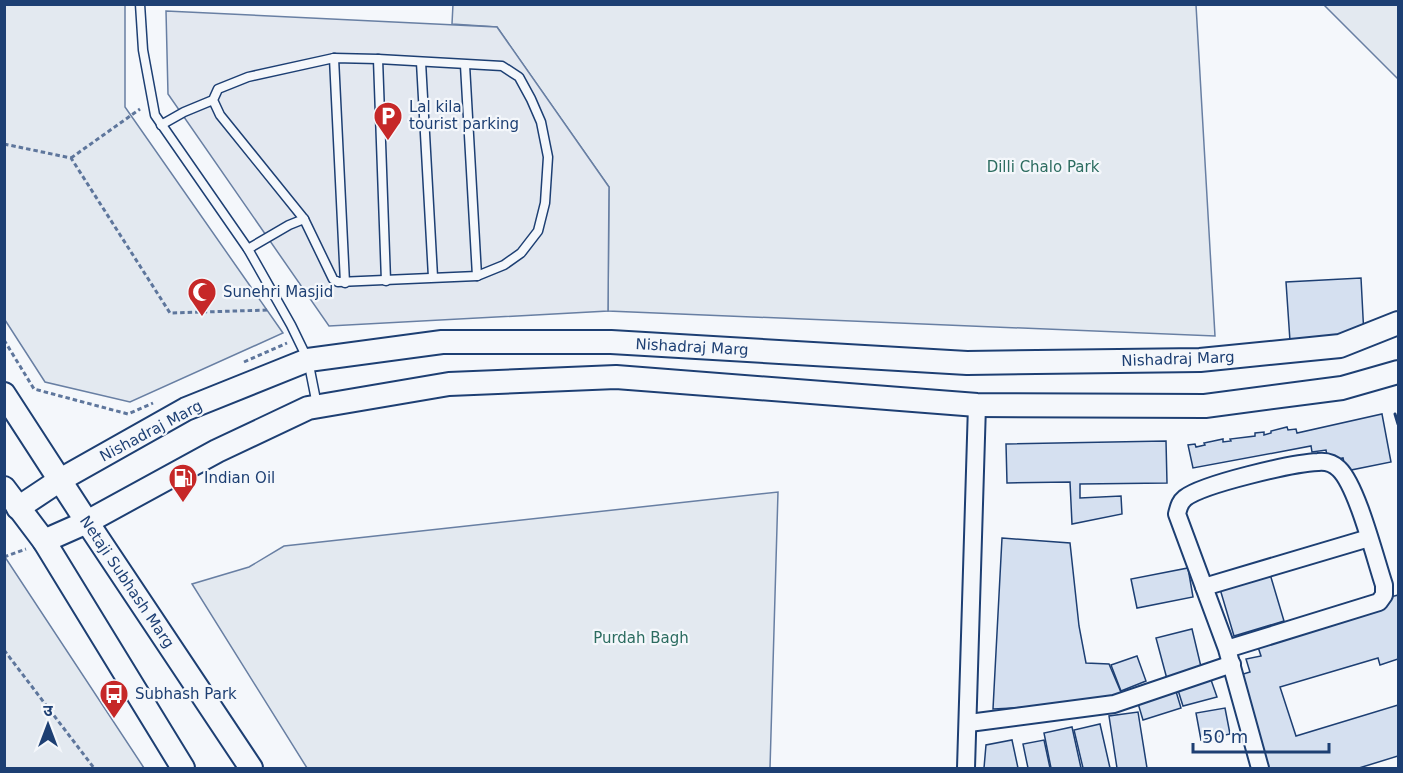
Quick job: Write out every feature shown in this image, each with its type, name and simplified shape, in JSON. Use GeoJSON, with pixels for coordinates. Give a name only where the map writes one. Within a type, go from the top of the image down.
{"type":"FeatureCollection","features":[{"type":"Feature","properties":{"kind":"main road","name":"Nishadraj Marg"},"geometry":{"type":"LineString","coordinates":[[18,508],[60,480],[186,409],[308,360],[442,342],[611,342],[967,363],[1200,360],[1340,346],[1398,323]]}},
{"type":"Feature","properties":{"kind":"main road"},"geometry":{"type":"LineString","coordinates":[[44,541],[87,522],[217,451],[308,408],[449,384],[616,377],[976,405],[1205,406],[1342,388],[1398,372]]}},
{"type":"Feature","properties":{"kind":"main road","name":"Netaji Subhash Marg"},"geometry":{"type":"LineString","coordinates":[[4,394],[251,768]]}},
{"type":"Feature","properties":{"kind":"main road"},"geometry":{"type":"LineString","coordinates":[[4,488],[44,541],[183,768]]}},
{"type":"Feature","properties":{"kind":"street"},"geometry":{"type":"LineString","coordinates":[[966,768],[976,405]]}},
{"type":"Feature","properties":{"kind":"street"},"geometry":{"type":"LineString","coordinates":[[969,723],[1114,704],[1229,656],[1379,602],[1384,595],[1384,585],[1351,484],[1340,469],[1331,463],[1318,462],[1254,474],[1205,488],[1186,497],[1179,504],[1178,514],[1229,656],[1260,768]]}},
{"type":"Feature","properties":{"kind":"street"},"geometry":{"type":"LineString","coordinates":[[1204,586],[1369,538]]}},
{"type":"Feature","properties":{"kind":"lane"},"geometry":{"type":"LineString","coordinates":[[140,4],[143,50],[151,101],[161,125],[248,249],[282,309],[308,360],[317,407]]}},
{"type":"Feature","properties":{"kind":"lane"},"geometry":{"type":"LineString","coordinates":[[161,125],[213,100],[218,89],[248,77],[334,58],[502,66],[519,77],[541,122],[548,157],[545,203],[538,231],[521,253],[504,265],[477,276],[345,283],[333,279],[304,219],[220,115],[213,100]]}},
{"type":"Feature","properties":{"kind":"lane"},"geometry":{"type":"LineString","coordinates":[[334,58],[345,283]]}},
{"type":"Feature","properties":{"kind":"lane"},"geometry":{"type":"LineString","coordinates":[[378,59],[386,281]]}},
{"type":"Feature","properties":{"kind":"lane"},"geometry":{"type":"LineString","coordinates":[[421,62],[433,277]]}},
{"type":"Feature","properties":{"kind":"lane"},"geometry":{"type":"LineString","coordinates":[[465,65],[477,276]]}},
{"type":"Feature","properties":{"kind":"lane"},"geometry":{"type":"LineString","coordinates":[[248,249],[304,219]]}},
{"type":"Feature","properties":{"kind":"path"},"geometry":{"type":"LineString","coordinates":[[71,158],[151,101]]}},
{"type":"Feature","properties":{"kind":"path"},"geometry":{"type":"LineString","coordinates":[[4,144],[71,158],[170,313],[282,309]]}},
{"type":"Feature","properties":{"kind":"path"},"geometry":{"type":"LineString","coordinates":[[234,366],[298,338]]}},
{"type":"Feature","properties":{"kind":"path"},"geometry":{"type":"LineString","coordinates":[[4,340],[34,388],[128,414],[160,399]]}},
{"type":"Feature","properties":{"kind":"path"},"geometry":{"type":"LineString","coordinates":[[4,650],[94,768]]}},
{"type":"Feature","properties":{"kind":"green space"},"geometry":{"type":"Polygon","coordinates":[[[5,4],[125,5],[125,107],[283,333],[130,402],[45,382],[5,320],[5,4]]]}},
{"type":"Feature","properties":{"kind":"green space","name":"Dilli Chalo Park"},"geometry":{"type":"Polygon","coordinates":[[[453,4],[1196,5],[1215,336],[608,311],[609,187],[497,27],[452,24],[453,4]]]}},
{"type":"Feature","properties":{"kind":"green space"},"geometry":{"type":"Polygon","coordinates":[[[1324,5],[1398,5],[1398,79],[1324,5]]]}},
{"type":"Feature","properties":{"kind":"green space","name":"Purdah Bagh"},"geometry":{"type":"Polygon","coordinates":[[[778,492],[770,768],[307,768],[192,584],[249,567],[284,546],[778,492]]]}},
{"type":"Feature","properties":{"kind":"green space"},"geometry":{"type":"Polygon","coordinates":[[[5,557],[144,768],[5,768],[5,557]]]}},
{"type":"Feature","properties":{"kind":"shaded area","name":"Lal kila tourist parking"},"geometry":{"type":"Polygon","coordinates":[[[166,11],[497,27],[609,187],[608,311],[329,326],[168,94],[166,11]]]}},
{"type":"Feature","properties":{"kind":"building"},"geometry":{"type":"Polygon","coordinates":[[[1361,278],[1364,336],[1290,341],[1286,282],[1361,278]]]}},
{"type":"Feature","properties":{"kind":"building"},"geometry":{"type":"Polygon","coordinates":[[[1382,414],[1391,462],[1346,471],[1343,458],[1328,461],[1326,450],[1312,452],[1311,446],[1193,468],[1188,445],[1195,444],[1196,447],[1223,439],[1223,442],[1231,441],[1230,439],[1255,436],[1255,433],[1264,432],[1264,435],[1287,427],[1288,430],[1296,429],[1297,433],[1382,414]]]}},
{"type":"Feature","properties":{"kind":"building"},"geometry":{"type":"Polygon","coordinates":[[[1166,441],[1167,483],[1080,484],[1080,498],[1121,496],[1122,514],[1072,524],[1070,482],[1007,483],[1006,444],[1166,441]]]}},
{"type":"Feature","properties":{"kind":"building"},"geometry":{"type":"Polygon","coordinates":[[[1002,538],[1070,543],[1079,626],[1086,663],[1109,664],[1123,697],[1074,705],[993,709],[1002,538]]]}},
{"type":"Feature","properties":{"kind":"building"},"geometry":{"type":"Polygon","coordinates":[[[1188,568],[1193,597],[1137,608],[1131,579],[1188,568]]]}},
{"type":"Feature","properties":{"kind":"building"},"geometry":{"type":"Polygon","coordinates":[[[1270,574],[1284,621],[1234,636],[1220,589],[1270,574]]]}},
{"type":"Feature","properties":{"kind":"building"},"geometry":{"type":"Polygon","coordinates":[[[1398,595],[1398,659],[1380,665],[1378,658],[1280,687],[1296,736],[1398,705],[1398,756],[1359,768],[1264,768],[1240,675],[1250,672],[1246,659],[1261,656],[1257,644],[1386,607],[1383,599],[1398,595]]]}},
{"type":"Feature","properties":{"kind":"building"},"geometry":{"type":"Polygon","coordinates":[[[1192,629],[1202,671],[1167,679],[1156,638],[1192,629]]]}},
{"type":"Feature","properties":{"kind":"building"},"geometry":{"type":"Polygon","coordinates":[[[1137,656],[1146,681],[1121,691],[1111,665],[1137,656]]]}},
{"type":"Feature","properties":{"kind":"building"},"geometry":{"type":"Polygon","coordinates":[[[1210,677],[1217,697],[1183,706],[1177,687],[1210,677]]]}},
{"type":"Feature","properties":{"kind":"building"},"geometry":{"type":"Polygon","coordinates":[[[1175,688],[1181,708],[1143,720],[1137,700],[1175,688]]]}},
{"type":"Feature","properties":{"kind":"building"},"geometry":{"type":"Polygon","coordinates":[[[1225,708],[1230,734],[1201,740],[1196,713],[1225,708]]]}},
{"type":"Feature","properties":{"kind":"building"},"geometry":{"type":"Polygon","coordinates":[[[1138,712],[1147,768],[1117,768],[1109,716],[1138,712]]]}},
{"type":"Feature","properties":{"kind":"building"},"geometry":{"type":"Polygon","coordinates":[[[1100,724],[1110,768],[1083,768],[1074,730],[1100,724]]]}},
{"type":"Feature","properties":{"kind":"building"},"geometry":{"type":"Polygon","coordinates":[[[1072,727],[1081,768],[1051,768],[1044,733],[1072,727]]]}},
{"type":"Feature","properties":{"kind":"building"},"geometry":{"type":"Polygon","coordinates":[[[1012,740],[1018,768],[984,768],[986,745],[1012,740]]]}},
{"type":"Feature","properties":{"kind":"building"},"geometry":{"type":"Polygon","coordinates":[[[1044,740],[1050,768],[1028,768],[1023,744],[1044,740]]]}},
{"type":"Feature","properties":{"kind":"wall"},"geometry":{"type":"LineString","coordinates":[[1395,414],[1398,424]]}},
{"type":"Feature","properties":{"kind":"place","name":"Lal kila tourist parking"},"geometry":{"type":"Point","coordinates":[388,142]}},
{"type":"Feature","properties":{"kind":"place","name":"Sunehri Masjid"},"geometry":{"type":"Point","coordinates":[202,318]}},
{"type":"Feature","properties":{"kind":"place","name":"Indian Oil"},"geometry":{"type":"Point","coordinates":[183,504]}},
{"type":"Feature","properties":{"kind":"place","name":"Subhash Park"},"geometry":{"type":"Point","coordinates":[114,720]}}]}
